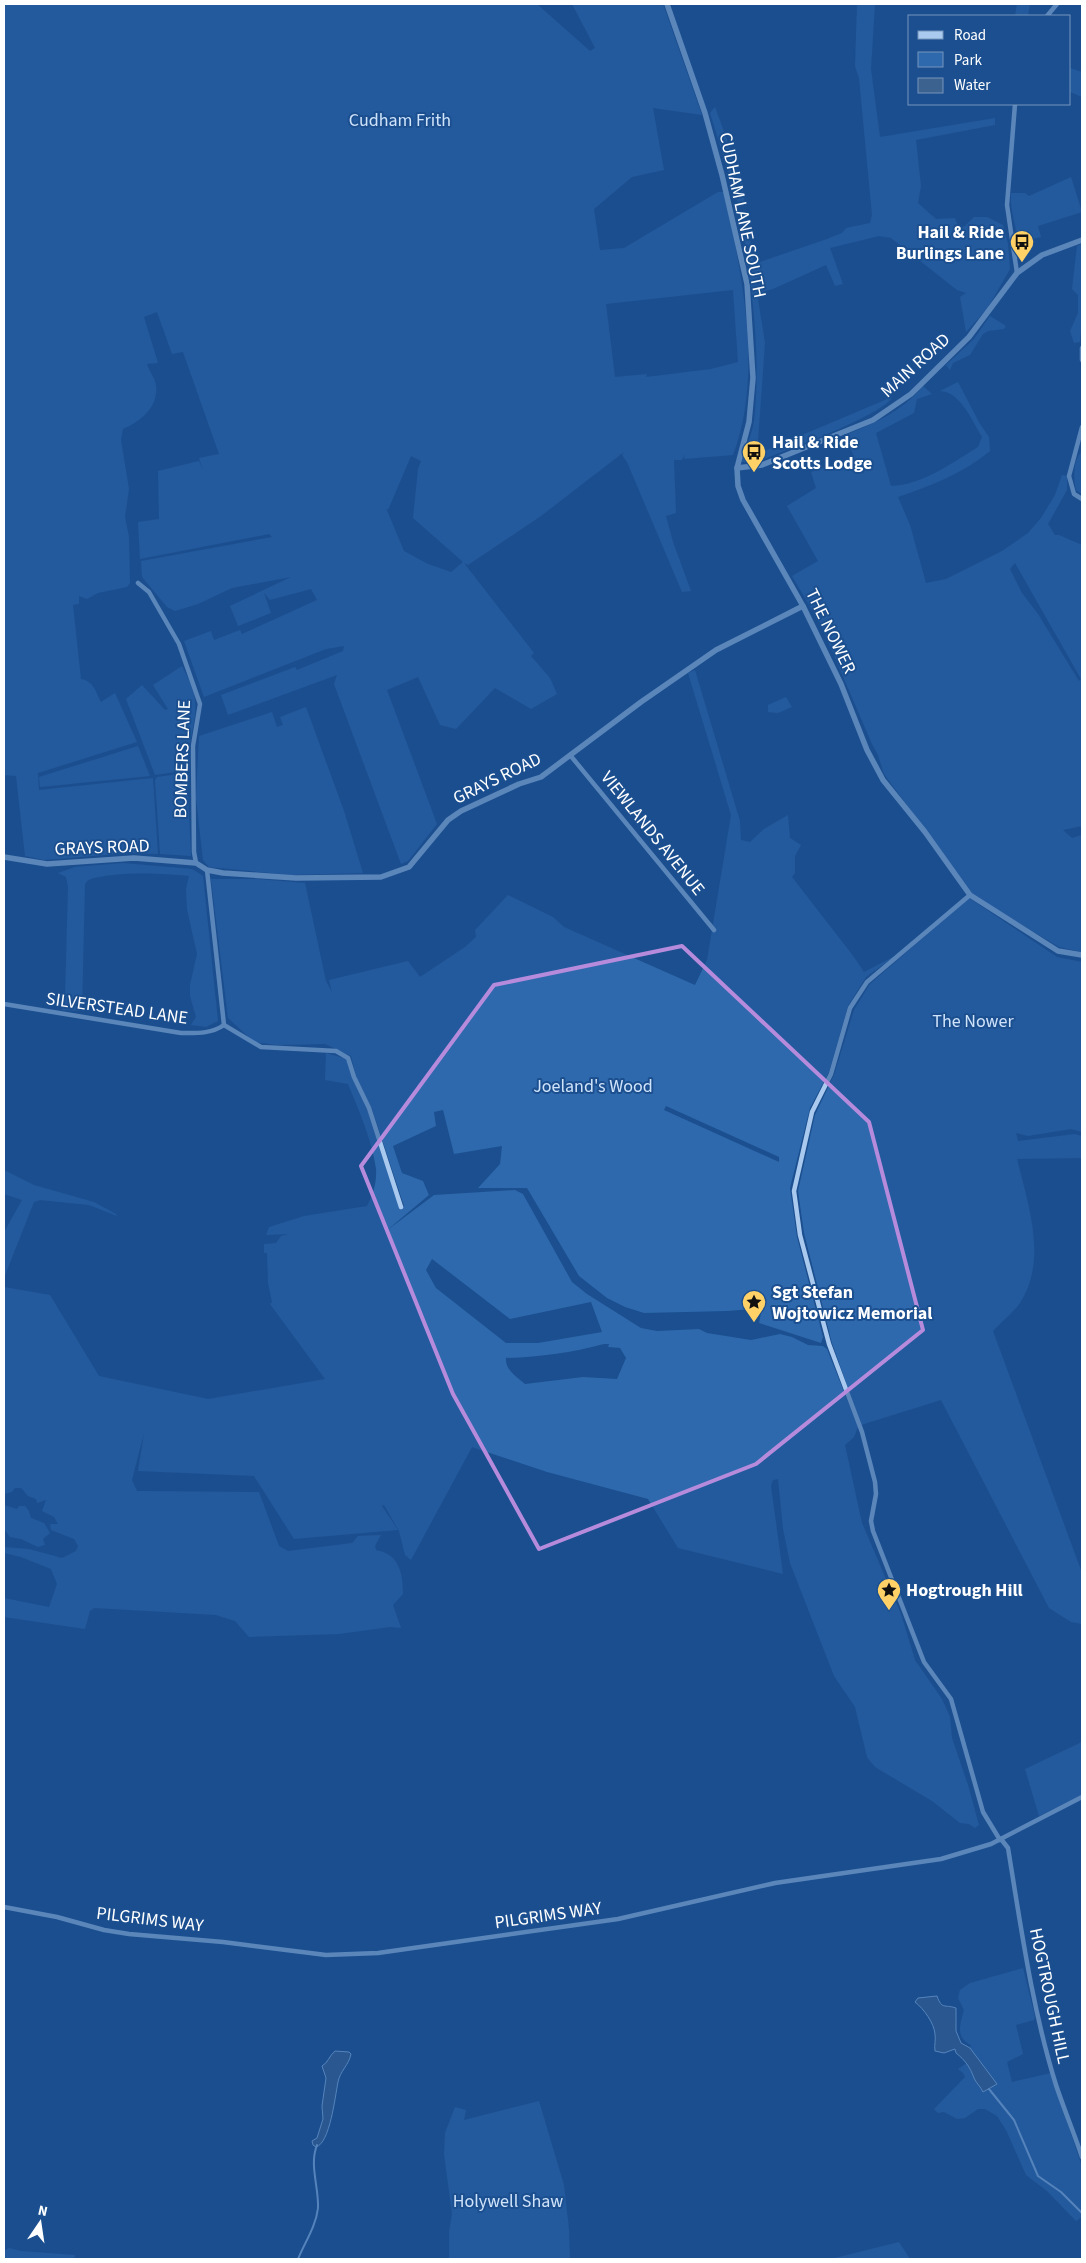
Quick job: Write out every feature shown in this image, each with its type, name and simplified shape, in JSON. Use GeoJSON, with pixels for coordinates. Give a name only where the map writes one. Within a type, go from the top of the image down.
{"type":"FeatureCollection","features":[{"type":"Feature","properties":{"kind":"street","name":"CUDHAM LANE SOUTH"},"geometry":{"type":"LineString","coordinates":[[667,4],[707,122],[722,175],[747,284],[753,378],[749,422],[737,468]]}},
{"type":"Feature","properties":{"kind":"street"},"geometry":{"type":"LineString","coordinates":[[1048,15],[1057,4]]}},
{"type":"Feature","properties":{"kind":"street"},"geometry":{"type":"LineString","coordinates":[[1015,105],[1007,205],[1017,272]]}},
{"type":"Feature","properties":{"kind":"street","name":"MAIN ROAD"},"geometry":{"type":"LineString","coordinates":[[737,468],[762,465],[872,420],[903,399],[969,337],[1017,272],[1042,255],[1082,240]]}},
{"type":"Feature","properties":{"kind":"street"},"geometry":{"type":"LineString","coordinates":[[1082,348],[1082,360]]}},
{"type":"Feature","properties":{"kind":"street"},"geometry":{"type":"LineString","coordinates":[[1082,427],[1069,476],[1074,494],[1082,499]]}},
{"type":"Feature","properties":{"kind":"street","name":"THE NOWER"},"geometry":{"type":"LineString","coordinates":[[737,468],[738,486],[743,500],[803,606],[841,684],[872,761],[883,780],[925,832],[970,895],[1058,951],[1082,955]]}},
{"type":"Feature","properties":{"kind":"street","name":"BOMBERS LANE"},"geometry":{"type":"LineString","coordinates":[[138,583],[149,592],[180,644],[200,704],[193,746],[194,852],[196,863]]}},
{"type":"Feature","properties":{"kind":"street","name":"GRAYS ROAD"},"geometry":{"type":"LineString","coordinates":[[4,857],[47,864],[134,858],[196,863],[207,870],[296,878],[381,877],[409,867],[448,820],[461,811],[519,784],[541,777],[716,650],[803,606]]}},
{"type":"Feature","properties":{"kind":"street","name":"VIEWLANDS AVENUE"},"geometry":{"type":"LineString","coordinates":[[570,755],[714,930]]}},
{"type":"Feature","properties":{"kind":"street"},"geometry":{"type":"LineString","coordinates":[[207,870],[224,1025],[261,1046],[336,1051],[348,1058],[354,1077],[369,1108],[402,1207]]}},
{"type":"Feature","properties":{"kind":"street","name":"HOGTROUGH HILL"},"geometry":{"type":"LineString","coordinates":[[970,895],[867,982],[850,1008],[831,1074],[812,1112],[794,1191],[800,1235],[829,1344],[862,1432],[875,1482],[876,1494],[871,1521],[873,1531],[924,1662],[951,1699],[983,1812],[1008,1848],[1023,1941],[1044,2037],[1056,2085],[1082,2157]]}},
{"type":"Feature","properties":{"kind":"street","name":"SILVERSTEAD LANE"},"geometry":{"type":"LineString","coordinates":[[4,1004],[181,1032],[202,1033],[217,1030],[224,1025]]}},
{"type":"Feature","properties":{"kind":"street","name":"PILGRIMS WAY"},"geometry":{"type":"LineString","coordinates":[[4,1907],[129,1934],[223,1942],[326,1955],[378,1952],[618,1919],[775,1883],[941,1859],[978,1850],[1082,1798]]}},
{"type":"Feature","properties":{"kind":"highlighted area"},"geometry":{"type":"Polygon","coordinates":[[[682,946],[869,1122],[923,1330],[756,1464],[539,1549],[453,1394],[361,1166],[494,985],[682,946]]]}},
{"type":"Feature","properties":{"kind":"green space","name":"Cudham Frith"},"geometry":{"type":"Polygon","coordinates":[[[4,4],[537,4],[590,51],[595,48],[572,4],[663,4],[702,115],[653,108],[664,170],[632,177],[594,209],[600,250],[624,248],[718,192],[725,192],[743,290],[747,324],[747,391],[742,424],[733,455],[684,459],[685,454],[682,460],[674,460],[676,513],[666,516],[673,542],[691,591],[682,592],[627,462],[622,455],[624,452],[541,516],[468,565],[464,563],[534,653],[531,656],[550,678],[557,694],[531,709],[495,688],[456,729],[440,725],[418,677],[387,690],[437,824],[408,861],[401,864],[334,684],[337,675],[228,715],[221,695],[295,667],[297,670],[343,651],[344,646],[326,649],[204,697],[184,641],[211,631],[214,640],[240,630],[242,634],[317,600],[311,589],[270,600],[264,593],[271,613],[238,626],[230,606],[291,577],[232,588],[198,604],[175,611],[167,607],[142,577],[141,561],[272,537],[269,534],[140,559],[138,522],[159,519],[158,471],[199,461],[203,470],[199,458],[219,454],[183,352],[172,354],[157,312],[144,317],[158,363],[147,364],[156,385],[156,393],[147,413],[123,429],[121,440],[129,489],[125,517],[129,537],[130,583],[127,587],[98,593],[87,599],[79,596],[79,604],[73,605],[81,679],[91,684],[101,702],[115,693],[137,742],[38,773],[39,790],[153,778],[158,854],[129,853],[44,860],[25,856],[16,776],[4,775],[4,118],[6,113],[4,116],[4,4]],[[733,290],[606,304],[615,377],[647,374],[646,377],[711,369],[738,362],[733,290]],[[411,456],[388,510],[386,508],[404,551],[428,564],[451,572],[463,562],[413,518],[418,469],[421,461],[411,456]]]}},
{"type":"Feature","properties":{"kind":"green space"},"geometry":{"type":"Polygon","coordinates":[[[857,4],[875,4],[871,69],[880,137],[995,118],[995,125],[916,140],[921,186],[918,203],[936,219],[955,218],[959,228],[965,226],[974,217],[987,217],[1003,225],[1008,244],[1010,269],[987,309],[966,332],[960,297],[966,293],[957,290],[891,238],[879,236],[830,248],[843,284],[835,286],[826,265],[773,289],[757,293],[765,343],[757,454],[892,397],[884,405],[851,424],[754,463],[742,462],[754,421],[757,370],[754,317],[740,214],[746,215],[754,264],[827,239],[842,233],[846,228],[870,223],[872,215],[859,78],[855,66],[857,4]]]}},
{"type":"Feature","properties":{"kind":"green space"},"geometry":{"type":"Polygon","coordinates":[[[1017,4],[1030,4],[1028,15],[1015,15],[1017,4]]]}},
{"type":"Feature","properties":{"kind":"green space"},"geometry":{"type":"Polygon","coordinates":[[[1071,68],[1082,72],[1082,97],[1071,92],[1071,68]]]}},
{"type":"Feature","properties":{"kind":"green space"},"geometry":{"type":"Polygon","coordinates":[[[715,107],[742,181],[745,206],[739,207],[710,113],[715,107]]]}},
{"type":"Feature","properties":{"kind":"green space"},"geometry":{"type":"Polygon","coordinates":[[[1071,177],[1082,212],[1038,226],[1041,237],[1018,242],[1012,211],[1011,193],[1025,193],[1029,196],[1071,177]]]}},
{"type":"Feature","properties":{"kind":"green space"},"geometry":{"type":"Polygon","coordinates":[[[1082,244],[1082,318],[1080,342],[1074,343],[1070,331],[1078,313],[1078,295],[1072,289],[1077,246],[1082,244]]]}},
{"type":"Feature","properties":{"kind":"green space"},"geometry":{"type":"Polygon","coordinates":[[[990,316],[1006,326],[1004,329],[988,331],[983,334],[970,355],[953,363],[950,370],[946,365],[974,339],[990,316]]]}},
{"type":"Feature","properties":{"kind":"green space"},"geometry":{"type":"Polygon","coordinates":[[[958,382],[989,437],[990,451],[958,472],[898,497],[910,525],[926,583],[946,579],[1002,551],[1028,533],[1041,518],[1055,495],[1062,475],[1067,476],[1067,490],[1048,524],[1055,535],[1082,545],[1082,826],[1063,830],[1072,838],[1082,835],[1082,952],[1059,947],[974,896],[884,774],[878,755],[821,625],[792,576],[818,561],[787,506],[816,488],[811,472],[854,457],[845,435],[867,426],[898,409],[923,386],[932,394],[917,399],[914,413],[876,433],[891,486],[914,482],[947,466],[978,447],[982,437],[965,408],[954,396],[940,391],[958,382]],[[1015,563],[1010,569],[1022,593],[1038,614],[1079,681],[1081,679],[1015,563]]]}},
{"type":"Feature","properties":{"kind":"green space"},"geometry":{"type":"Polygon","coordinates":[[[1082,451],[1082,494],[1076,490],[1074,475],[1075,464],[1082,451]]]}},
{"type":"Feature","properties":{"kind":"green space"},"geometry":{"type":"Polygon","coordinates":[[[182,666],[192,687],[195,703],[190,743],[185,741],[187,749],[186,765],[182,771],[155,775],[126,699],[142,685],[165,710],[168,709],[153,685],[182,666]]]}},
{"type":"Feature","properties":{"kind":"green space","name":"Joeland's Wood"},"geometry":{"type":"Polygon","coordinates":[[[695,670],[740,821],[741,840],[750,842],[764,829],[788,815],[790,838],[801,845],[795,856],[795,873],[792,877],[864,972],[895,956],[866,977],[848,1006],[829,1072],[810,1108],[790,1188],[797,1237],[823,1337],[821,1343],[759,1323],[762,1308],[728,1311],[644,1313],[625,1307],[607,1298],[579,1276],[527,1188],[478,1188],[500,1164],[502,1146],[454,1154],[443,1110],[434,1112],[436,1126],[393,1146],[402,1173],[423,1181],[429,1195],[386,1231],[434,1195],[515,1190],[523,1194],[572,1282],[587,1294],[641,1328],[657,1331],[699,1329],[707,1333],[751,1340],[780,1334],[792,1337],[808,1345],[823,1346],[827,1349],[858,1427],[854,1437],[845,1445],[862,1523],[901,1614],[915,1660],[942,1699],[950,1717],[952,1738],[979,1825],[975,1828],[969,1824],[960,1823],[932,1801],[875,1767],[867,1757],[855,1707],[834,1676],[790,1563],[783,1529],[778,1479],[773,1480],[771,1486],[783,1574],[678,1548],[648,1499],[547,1472],[472,1447],[411,1560],[405,1555],[399,1531],[384,1505],[382,1506],[398,1530],[294,1539],[254,1476],[138,1471],[144,1433],[132,1480],[137,1491],[259,1492],[279,1546],[288,1551],[352,1543],[358,1536],[381,1535],[375,1546],[376,1550],[384,1552],[395,1560],[401,1572],[403,1594],[393,1605],[401,1628],[390,1627],[339,1634],[249,1637],[235,1621],[216,1615],[94,1608],[90,1611],[85,1629],[4,1617],[4,1598],[49,1607],[57,1584],[51,1569],[21,1557],[4,1553],[4,1547],[29,1549],[62,1558],[76,1551],[78,1546],[74,1539],[51,1530],[50,1524],[58,1524],[54,1517],[42,1511],[46,1500],[37,1503],[36,1499],[28,1496],[21,1488],[15,1488],[12,1492],[4,1494],[4,1287],[50,1295],[99,1376],[208,1399],[325,1379],[270,1304],[272,1302],[268,1283],[267,1253],[264,1253],[264,1244],[276,1243],[281,1236],[288,1234],[266,1235],[269,1227],[304,1216],[367,1206],[373,1193],[376,1169],[361,1115],[348,1084],[325,1080],[326,1053],[347,1059],[367,1109],[400,1208],[404,1206],[372,1109],[357,1080],[351,1056],[325,1044],[277,1045],[254,1042],[228,1018],[211,879],[257,879],[305,883],[326,981],[332,992],[329,980],[408,961],[420,977],[465,947],[476,937],[475,930],[508,895],[553,917],[564,927],[695,985],[707,960],[731,815],[688,673],[695,670]],[[666,1106],[664,1110],[779,1162],[779,1157],[666,1106]],[[432,1259],[426,1270],[436,1288],[506,1343],[538,1343],[602,1332],[591,1302],[510,1319],[432,1259]],[[604,1344],[580,1350],[531,1357],[506,1358],[506,1362],[512,1373],[525,1384],[583,1377],[617,1379],[626,1358],[620,1348],[608,1347],[609,1344],[604,1344]]]}},
{"type":"Feature","properties":{"kind":"green space"},"geometry":{"type":"Polygon","coordinates":[[[786,697],[792,707],[778,713],[768,712],[768,705],[786,697]]]}},
{"type":"Feature","properties":{"kind":"green space"},"geometry":{"type":"Polygon","coordinates":[[[306,707],[344,811],[363,873],[291,875],[209,867],[203,860],[196,798],[199,736],[272,712],[277,727],[283,725],[280,717],[306,707]]]}},
{"type":"Feature","properties":{"kind":"green space"},"geometry":{"type":"Polygon","coordinates":[[[138,746],[150,776],[40,787],[39,777],[138,746]]]}},
{"type":"Feature","properties":{"kind":"green space"},"geometry":{"type":"Polygon","coordinates":[[[187,773],[191,856],[160,854],[155,780],[157,777],[187,773]]]}},
{"type":"Feature","properties":{"kind":"green space"},"geometry":{"type":"Polygon","coordinates":[[[123,863],[192,869],[203,876],[218,1021],[206,1027],[191,1025],[196,1017],[190,996],[190,985],[197,954],[187,909],[186,889],[189,876],[178,875],[124,874],[88,880],[85,884],[82,1011],[62,1010],[65,998],[68,887],[66,877],[58,873],[75,867],[123,863]]]}},
{"type":"Feature","properties":{"kind":"green space","name":"The Nower"},"geometry":{"type":"Polygon","coordinates":[[[969,898],[1057,957],[1082,962],[1082,1132],[1071,1129],[1028,1136],[1016,1133],[1018,1141],[1075,1134],[1082,1136],[1082,1158],[1017,1159],[1033,1232],[1033,1269],[1020,1303],[993,1331],[1082,1573],[1082,1624],[1071,1622],[1049,1608],[941,1400],[861,1425],[832,1343],[804,1233],[798,1191],[815,1115],[834,1075],[854,1010],[870,984],[969,898]]]}},
{"type":"Feature","properties":{"kind":"green space"},"geometry":{"type":"Polygon","coordinates":[[[4,1170],[34,1185],[94,1202],[117,1216],[89,1205],[40,1200],[34,1202],[4,1278],[4,1232],[22,1200],[4,1194],[4,1170]]]}},
{"type":"Feature","properties":{"kind":"green space"},"geometry":{"type":"Polygon","coordinates":[[[4,1505],[17,1509],[19,1506],[25,1506],[31,1518],[44,1523],[50,1533],[43,1539],[45,1545],[38,1547],[21,1539],[10,1537],[4,1529],[4,1505]]]}},
{"type":"Feature","properties":{"kind":"green space"},"geometry":{"type":"Polygon","coordinates":[[[1082,1742],[1082,1795],[1039,1816],[1025,1769],[1082,1742]]]}},
{"type":"Feature","properties":{"kind":"green space"},"geometry":{"type":"Polygon","coordinates":[[[1023,1968],[1035,2017],[1034,2020],[1016,2025],[1023,2054],[1007,2062],[1012,2082],[1051,2073],[1082,2167],[1082,2217],[1076,2221],[1047,2191],[1026,2175],[1006,2130],[997,2116],[985,2109],[978,2109],[965,2118],[957,2119],[944,2112],[938,2113],[934,2109],[965,2077],[958,2069],[967,2063],[983,2091],[992,2077],[970,2048],[971,2045],[966,2042],[961,2034],[960,2025],[964,2010],[958,1998],[960,1990],[970,1983],[1023,1968]]]}},
{"type":"Feature","properties":{"kind":"green space","name":"Holywell Shaw"},"geometry":{"type":"Polygon","coordinates":[[[539,2101],[564,2185],[570,2259],[449,2259],[449,2232],[452,2214],[444,2154],[445,2133],[455,2107],[466,2110],[464,2120],[539,2101]]]}},
{"type":"Feature","properties":{"kind":"green space"},"geometry":{"type":"Polygon","coordinates":[[[899,2242],[910,2259],[831,2259],[899,2242]]]}},
{"type":"Feature","properties":{"kind":"green space"},"geometry":{"type":"Polygon","coordinates":[[[9,2248],[21,2251],[75,2255],[74,2259],[4,2259],[4,2251],[9,2248]]]}},
{"type":"Feature","properties":{"kind":"water"},"geometry":{"type":"Polygon","coordinates":[[[937,1996],[942,2005],[956,2008],[956,2031],[961,2043],[970,2048],[997,2084],[983,2092],[969,2067],[956,2053],[955,2049],[944,2053],[935,2051],[933,2025],[922,2008],[915,2002],[918,1998],[937,1996]]]}},
{"type":"Feature","properties":{"kind":"water"},"geometry":{"type":"Polygon","coordinates":[[[335,2051],[349,2052],[351,2054],[339,2078],[325,2137],[321,2144],[316,2147],[312,2141],[317,2138],[323,2119],[322,2106],[326,2078],[322,2066],[335,2051]]]}},
{"type":"Feature","properties":{"kind":"waterway"},"geometry":{"type":"LineString","coordinates":[[989,2089],[1014,2120],[1038,2176],[1061,2192],[1082,2213]]}},
{"type":"Feature","properties":{"kind":"waterway"},"geometry":{"type":"LineString","coordinates":[[298,2259],[317,2215],[318,2200],[314,2168],[317,2145]]}},
{"type":"Feature","properties":{"kind":"place","name":"Hail & Ride Burlings Lane"},"geometry":{"type":"Point","coordinates":[1022,263]}},
{"type":"Feature","properties":{"kind":"place","name":"Hail & Ride Scotts Lodge"},"geometry":{"type":"Point","coordinates":[754,473]}},
{"type":"Feature","properties":{"kind":"place","name":"Sgt Stefan Wojtowicz Memorial"},"geometry":{"type":"Point","coordinates":[754,1323]}},
{"type":"Feature","properties":{"kind":"place","name":"Hogtrough Hill"},"geometry":{"type":"Point","coordinates":[889,1611]}}]}
